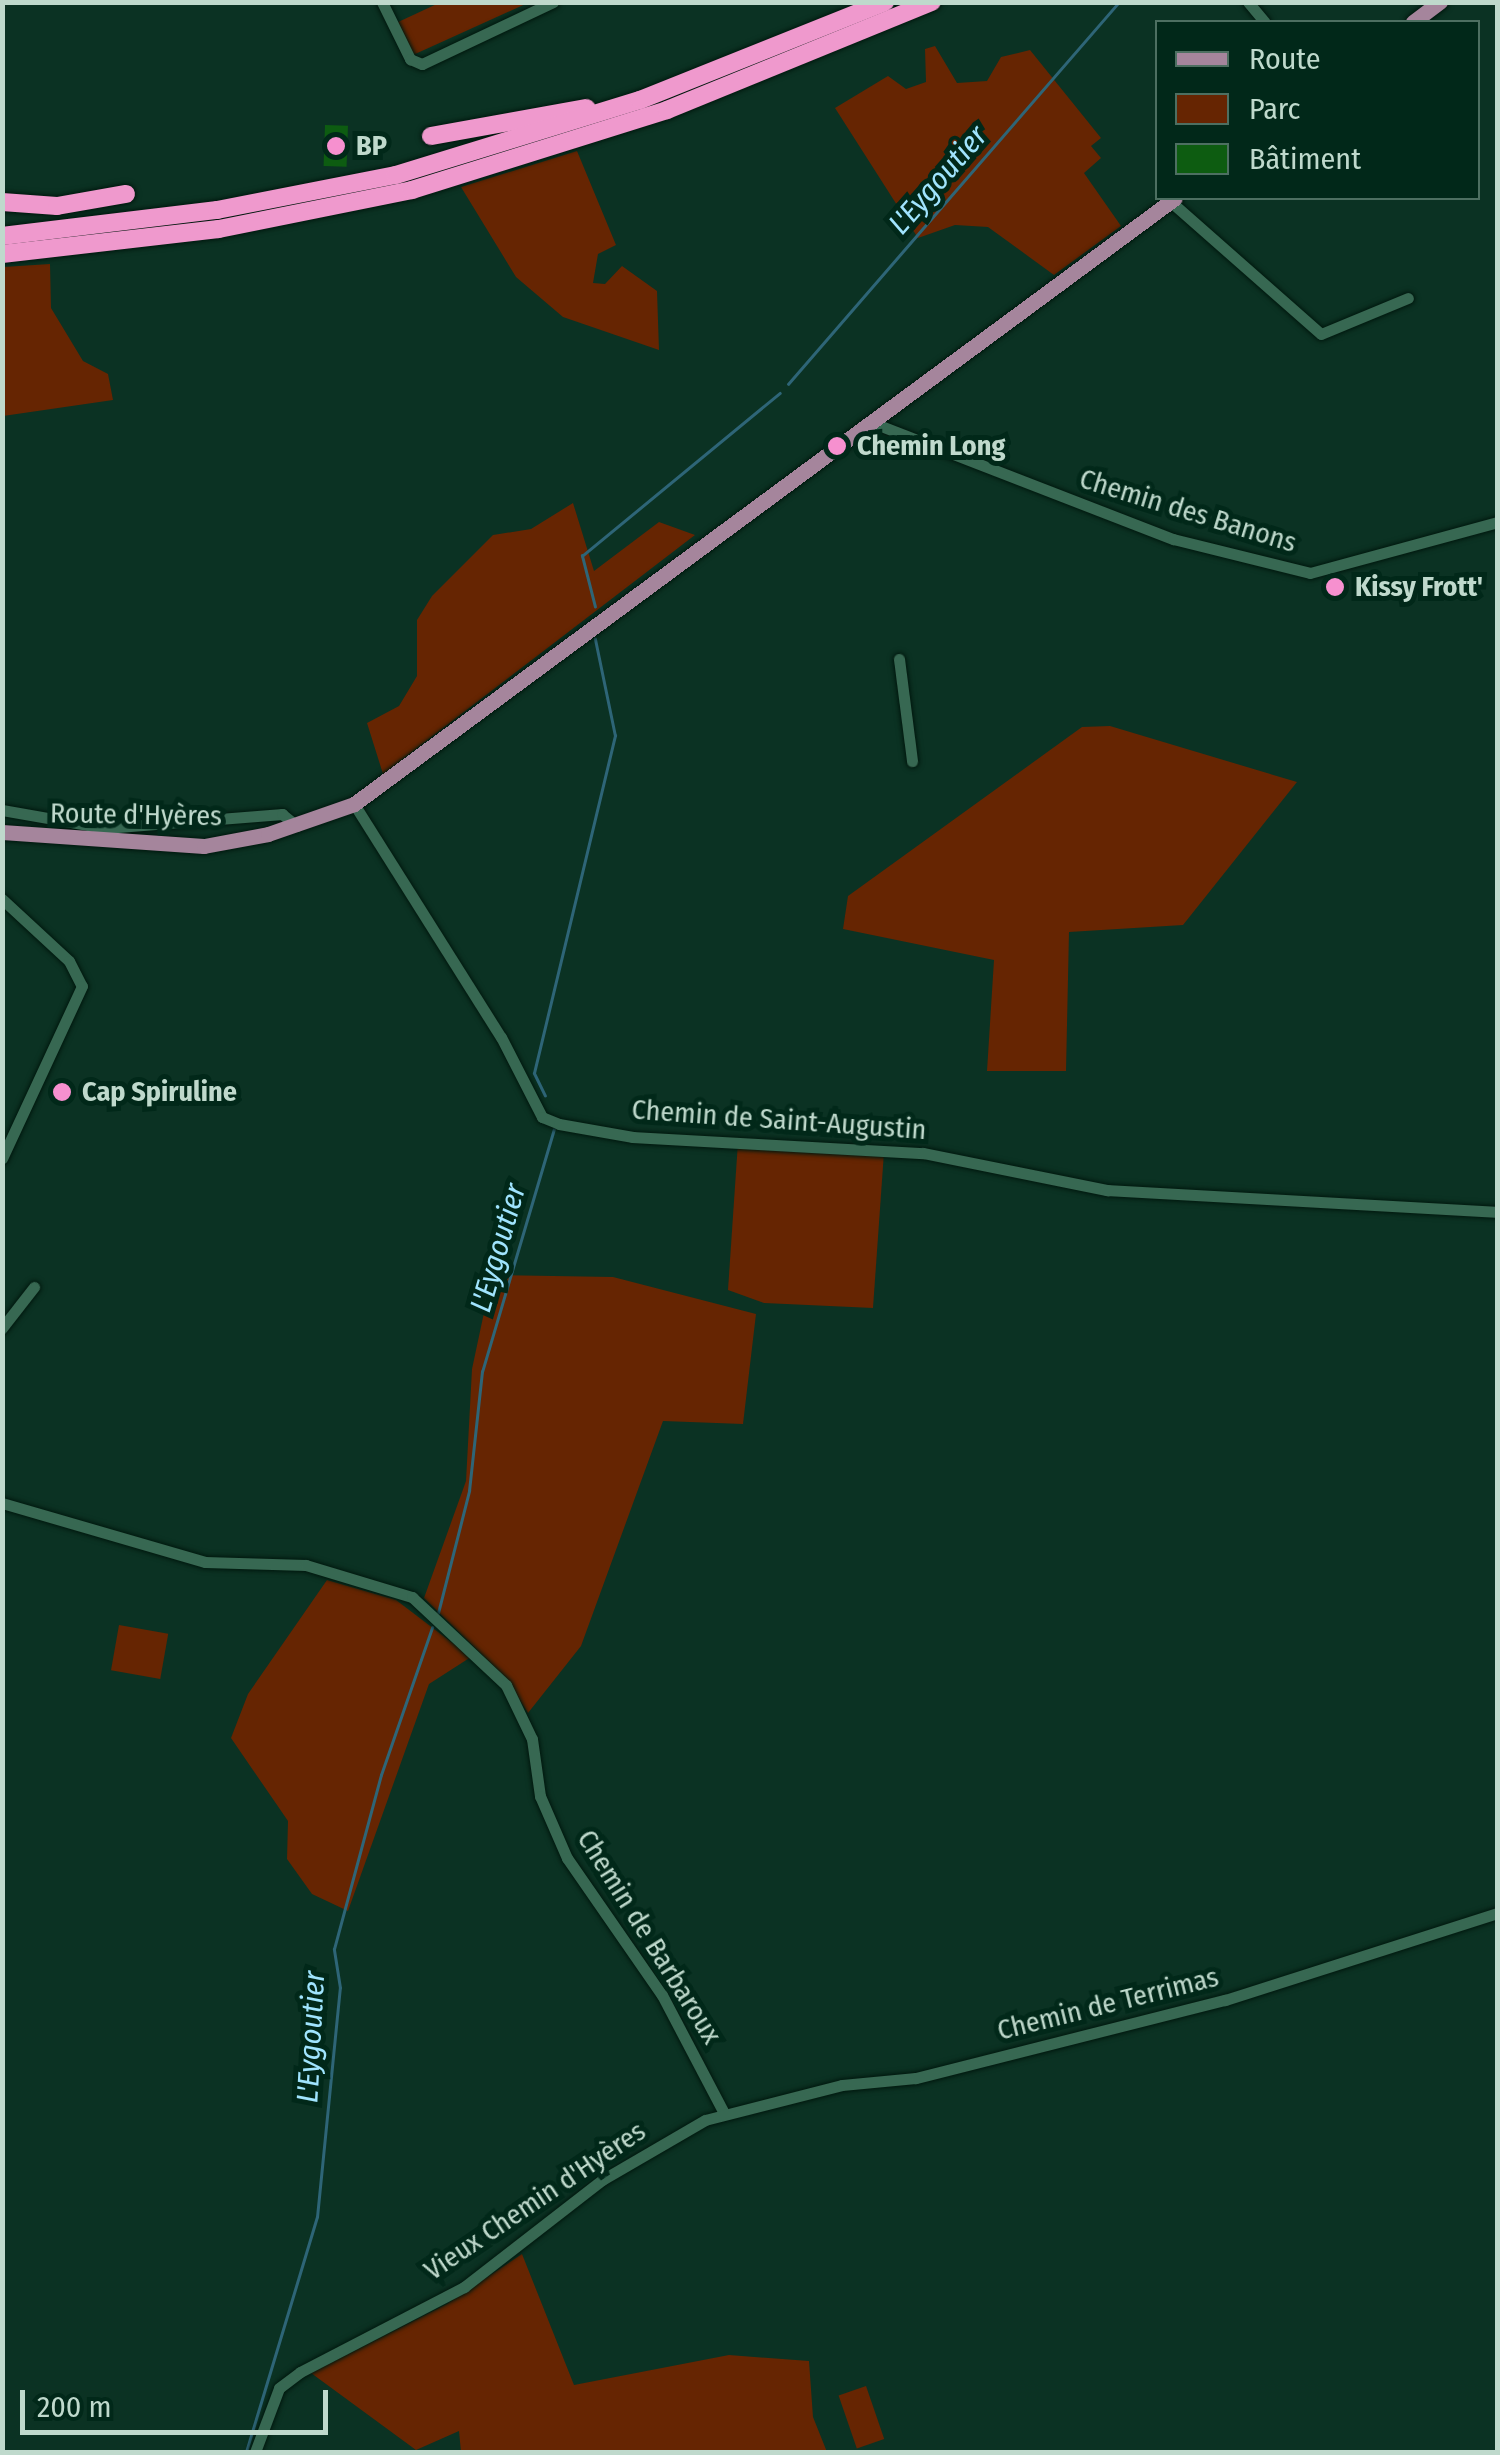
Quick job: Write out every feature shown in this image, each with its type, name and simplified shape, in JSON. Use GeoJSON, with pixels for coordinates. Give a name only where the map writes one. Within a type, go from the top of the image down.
{"type":"FeatureCollection","features":[{"type":"Feature","properties":{"kind":"highway"},"geometry":{"type":"LineString","coordinates":[[2,236],[217,210],[396,175],[536,136],[730,65],[885,2]]}},
{"type":"Feature","properties":{"kind":"highway"},"geometry":{"type":"LineString","coordinates":[[2,254],[219,229],[412,190],[667,110],[932,2]]}},
{"type":"Feature","properties":{"kind":"highway"},"geometry":{"type":"LineString","coordinates":[[431,136],[546,118],[730,65]]}},
{"type":"Feature","properties":{"kind":"highway"},"geometry":{"type":"LineString","coordinates":[[2,202],[56,206],[126,194]]}},
{"type":"Feature","properties":{"kind":"main road"},"geometry":{"type":"LineString","coordinates":[[1416,20],[1440,2]]}},
{"type":"Feature","properties":{"kind":"main road"},"geometry":{"type":"LineString","coordinates":[[297,826],[354,804],[1172,200]]}},
{"type":"Feature","properties":{"kind":"main road","name":"Route d'Hyères"},"geometry":{"type":"LineString","coordinates":[[2,832],[175,846],[268,834],[297,826]]}},
{"type":"Feature","properties":{"kind":"street"},"geometry":{"type":"LineString","coordinates":[[382,2],[410,59],[422,64],[554,2]]}},
{"type":"Feature","properties":{"kind":"street"},"geometry":{"type":"LineString","coordinates":[[1174,200],[1321,334],[1408,298]]}},
{"type":"Feature","properties":{"kind":"street","name":"Chemin des Banons"},"geometry":{"type":"LineString","coordinates":[[870,422],[1173,539],[1310,573],[1498,522]]}},
{"type":"Feature","properties":{"kind":"street"},"geometry":{"type":"LineString","coordinates":[[899,659],[912,761]]}},
{"type":"Feature","properties":{"kind":"street","name":"Chemin de Saint-Augustin"},"geometry":{"type":"LineString","coordinates":[[354,804],[502,1037],[542,1117],[558,1124],[633,1137],[786,1140],[935,1154],[1107,1190],[1498,1212]]}},
{"type":"Feature","properties":{"kind":"street","name":"Route d'Hyères"},"geometry":{"type":"LineString","coordinates":[[2,810],[47,822],[155,827],[282,814],[297,826]]}},
{"type":"Feature","properties":{"kind":"street"},"geometry":{"type":"LineString","coordinates":[[2,899],[69,961],[82,986],[2,1158]]}},
{"type":"Feature","properties":{"kind":"street"},"geometry":{"type":"LineString","coordinates":[[2,1328],[34,1287]]}},
{"type":"Feature","properties":{"kind":"street","name":"Chemin de Barbaroux"},"geometry":{"type":"LineString","coordinates":[[2,1503],[205,1562],[306,1565],[412,1597],[506,1685],[532,1740],[540,1796],[566,1858],[662,1994],[724,2112]]}},
{"type":"Feature","properties":{"kind":"street","name":"Chemin de Terrimas"},"geometry":{"type":"LineString","coordinates":[[724,2112],[916,2078],[1225,2000],[1498,1912]]}},
{"type":"Feature","properties":{"kind":"street","name":"Vieux Chemin d'Hyères"},"geometry":{"type":"LineString","coordinates":[[255,2452],[280,2388],[300,2372],[464,2287],[602,2180],[724,2112]]}},
{"type":"Feature","properties":{"kind":"green space"},"geometry":{"type":"Polygon","coordinates":[[[530,2],[413,55],[396,23],[439,3],[530,2]]]}},
{"type":"Feature","properties":{"kind":"green space"},"geometry":{"type":"Polygon","coordinates":[[[935,46],[957,83],[987,81],[1001,57],[1030,50],[1101,138],[1091,146],[1101,158],[1084,173],[1121,226],[1054,275],[988,227],[955,225],[918,238],[835,108],[888,76],[906,89],[926,82],[925,49],[935,46]]]}},
{"type":"Feature","properties":{"kind":"green space"},"geometry":{"type":"Polygon","coordinates":[[[577,151],[616,245],[598,254],[593,283],[605,284],[622,266],[657,291],[659,350],[563,317],[516,277],[461,187],[577,151]]]}},
{"type":"Feature","properties":{"kind":"green space"},"geometry":{"type":"Polygon","coordinates":[[[50,264],[51,308],[83,361],[108,374],[113,400],[3,416],[3,267],[50,264]]]}},
{"type":"Feature","properties":{"kind":"green space"},"geometry":{"type":"Polygon","coordinates":[[[573,503],[594,571],[659,522],[695,535],[383,774],[367,723],[399,706],[417,676],[417,620],[432,596],[493,535],[531,529],[573,503]]]}},
{"type":"Feature","properties":{"kind":"green space"},"geometry":{"type":"Polygon","coordinates":[[[1110,726],[1297,782],[1183,925],[1069,932],[1066,1071],[987,1071],[994,960],[843,929],[848,896],[1082,727],[1110,726]]]}},
{"type":"Feature","properties":{"kind":"green space"},"geometry":{"type":"Polygon","coordinates":[[[738,1142],[884,1152],[873,1308],[764,1303],[728,1290],[738,1142]]]}},
{"type":"Feature","properties":{"kind":"green space"},"geometry":{"type":"Polygon","coordinates":[[[492,1275],[613,1277],[756,1314],[743,1424],[663,1421],[581,1646],[528,1713],[506,1678],[424,1598],[466,1481],[472,1369],[492,1275]]]}},
{"type":"Feature","properties":{"kind":"green space"},"geometry":{"type":"Polygon","coordinates":[[[327,1580],[396,1600],[471,1657],[429,1684],[348,1911],[312,1894],[287,1859],[288,1821],[231,1738],[248,1694],[327,1580]]]}},
{"type":"Feature","properties":{"kind":"green space"},"geometry":{"type":"Polygon","coordinates":[[[119,1625],[168,1634],[160,1679],[111,1670],[119,1625]]]}},
{"type":"Feature","properties":{"kind":"green space"},"geometry":{"type":"Polygon","coordinates":[[[522,2254],[574,2385],[729,2355],[809,2361],[813,2417],[827,2452],[461,2452],[459,2431],[416,2450],[311,2373],[447,2304],[522,2254]]]}},
{"type":"Feature","properties":{"kind":"green space"},"geometry":{"type":"Polygon","coordinates":[[[866,2386],[884,2439],[857,2448],[839,2395],[866,2386]]]}},
{"type":"Feature","properties":{"kind":"building","name":"BP"},"geometry":{"type":"Polygon","coordinates":[[[325,125],[348,126],[347,167],[324,166],[325,125]]]}},
{"type":"Feature","properties":{"kind":"waterway","name":"L'Eygoutier"},"geometry":{"type":"LineString","coordinates":[[788,384],[1119,2]]}},
{"type":"Feature","properties":{"kind":"waterway","name":"L'Eygoutier"},"geometry":{"type":"LineString","coordinates":[[595,607],[582,556],[780,393]]}},
{"type":"Feature","properties":{"kind":"waterway","name":"L'Eygoutier"},"geometry":{"type":"LineString","coordinates":[[545,1096],[534,1073],[615,736],[595,639]]}},
{"type":"Feature","properties":{"kind":"waterway","name":"L'Eygoutier"},"geometry":{"type":"LineString","coordinates":[[438,1613],[469,1491],[482,1372],[554,1129]]}},
{"type":"Feature","properties":{"kind":"waterway","name":"L'Eygoutier"},"geometry":{"type":"LineString","coordinates":[[246,2452],[317,2217],[340,1988],[334,1949],[381,1775],[432,1628]]}},
{"type":"Feature","properties":{"kind":"place","name":"BP"},"geometry":{"type":"Point","coordinates":[336,146]}},
{"type":"Feature","properties":{"kind":"place","name":"Chemin Long"},"geometry":{"type":"Point","coordinates":[837,446]}},
{"type":"Feature","properties":{"kind":"place","name":"Kissy Frott'"},"geometry":{"type":"Point","coordinates":[1335,587]}},
{"type":"Feature","properties":{"kind":"place","name":"Cap Spiruline"},"geometry":{"type":"Point","coordinates":[62,1092]}}]}
